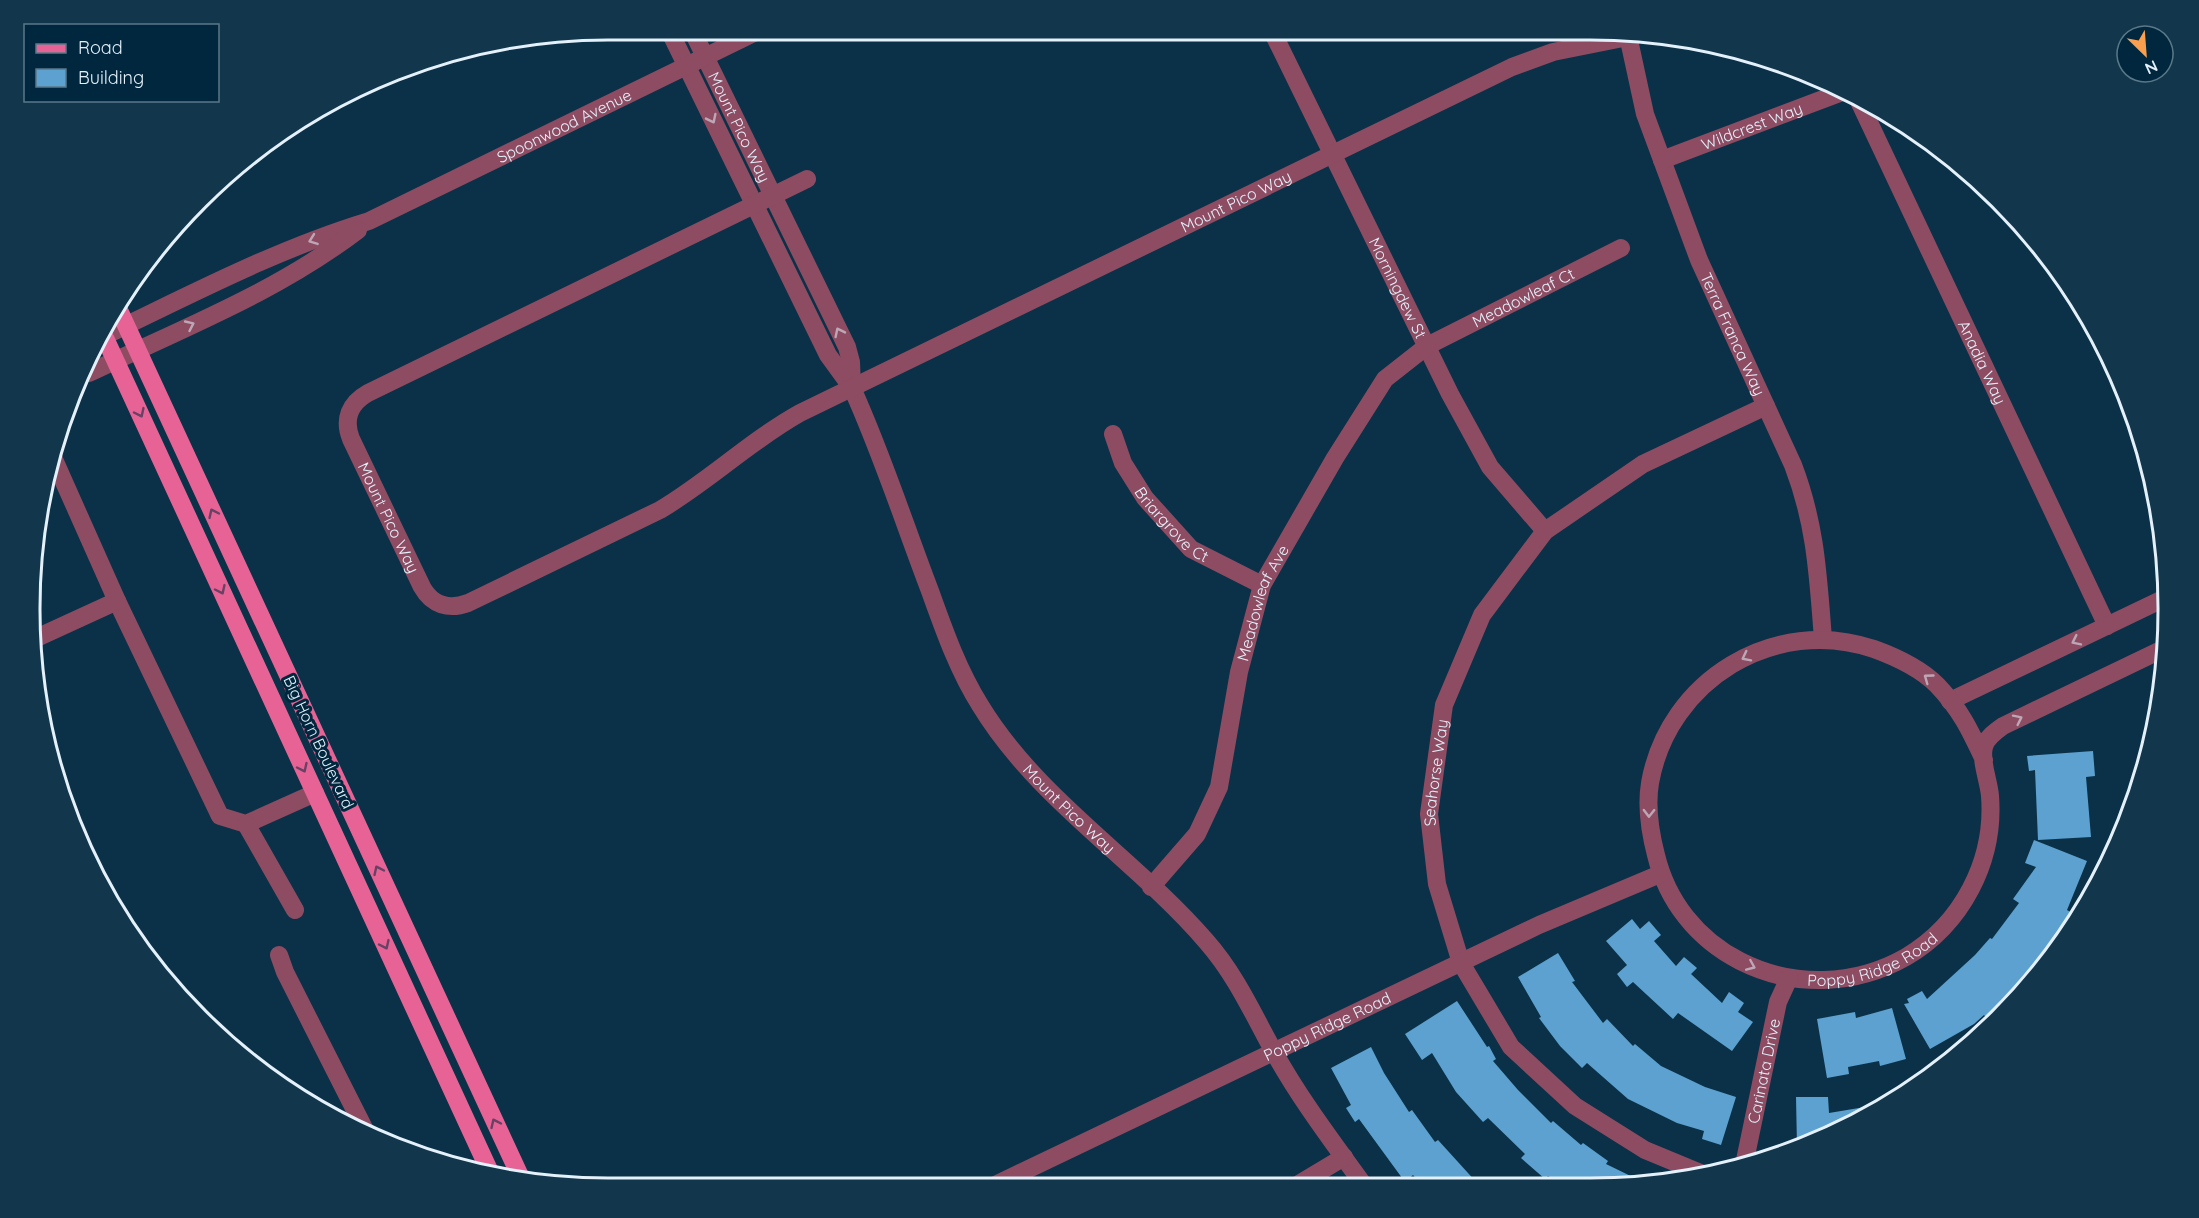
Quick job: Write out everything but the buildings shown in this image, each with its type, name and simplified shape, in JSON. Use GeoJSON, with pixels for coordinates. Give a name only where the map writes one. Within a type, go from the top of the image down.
{"type":"FeatureCollection","features":[{"type":"Feature","properties":{"kind":"main road","name":"Big Horn Boulevard"},"geometry":{"type":"LineString","coordinates":[[122,317],[517,1170]]}},
{"type":"Feature","properties":{"kind":"main road","name":"Big Horn Boulevard"},"geometry":{"type":"LineString","coordinates":[[107,343],[486,1164]]}},
{"type":"Feature","properties":{"kind":"street","name":"Mount Pico Way"},"geometry":{"type":"LineString","coordinates":[[674,40],[828,355],[852,388],[954,655],[979,704],[994,728],[1023,764],[1192,926],[1221,960],[1247,999],[1274,1052],[1308,1107],[1359,1178]]}},
{"type":"Feature","properties":{"kind":"street","name":"Mount Pico Way"},"geometry":{"type":"LineString","coordinates":[[697,40],[847,347],[851,362],[852,388]]}},
{"type":"Feature","properties":{"kind":"street","name":"Spoonwood Avenue"},"geometry":{"type":"LineString","coordinates":[[113,333],[276,254],[335,231],[369,221],[740,40]]}},
{"type":"Feature","properties":{"kind":"street","name":"Morningdew St"},"geometry":{"type":"LineString","coordinates":[[1276,40],[1450,394],[1490,467],[1545,531]]}},
{"type":"Feature","properties":{"kind":"street","name":"Mount Pico Way"},"geometry":{"type":"LineString","coordinates":[[807,179],[368,393],[356,401],[348,414],[348,431],[422,587],[432,600],[454,607],[468,603],[660,510],[690,491],[766,433],[800,413],[1525,61],[1601,41]]}},
{"type":"Feature","properties":{"kind":"street","name":"Terra Franca Way"},"geometry":{"type":"LineString","coordinates":[[1630,42],[1639,90],[1662,160],[1709,285],[1793,465],[1810,516],[1815,544],[1822,639]]}},
{"type":"Feature","properties":{"kind":"street","name":"Wildcrest Way"},"geometry":{"type":"LineString","coordinates":[[1662,160],[1833,95]]}},
{"type":"Feature","properties":{"kind":"street","name":"Anadia Way"},"geometry":{"type":"LineString","coordinates":[[1864,111],[2107,626]]}},
{"type":"Feature","properties":{"kind":"street","name":"Spoonwood Avenue"},"geometry":{"type":"LineString","coordinates":[[93,371],[263,291],[317,259],[369,221]]}},
{"type":"Feature","properties":{"kind":"street","name":"Meadowleaf Ct"},"geometry":{"type":"LineString","coordinates":[[1427,346],[1621,248]]}},
{"type":"Feature","properties":{"kind":"street","name":"Meadowleaf Ave"},"geometry":{"type":"LineString","coordinates":[[1151,887],[1197,834],[1219,786],[1239,672],[1262,585],[1335,458],[1385,379],[1427,346]]}},
{"type":"Feature","properties":{"kind":"street","name":"Seahorse Way"},"geometry":{"type":"LineString","coordinates":[[1690,1169],[1645,1150],[1575,1106],[1511,1047],[1461,963],[1437,884],[1429,814],[1444,705],[1482,615],[1545,531],[1642,464],[1766,406]]}},
{"type":"Feature","properties":{"kind":"street","name":"Briargrove Ct"},"geometry":{"type":"LineString","coordinates":[[1113,434],[1123,463],[1145,498],[1191,549],[1262,585]]}},
{"type":"Feature","properties":{"kind":"street"},"geometry":{"type":"LineString","coordinates":[[58,468],[117,601],[220,816],[246,824],[315,793]]}},
{"type":"Feature","properties":{"kind":"street"},"geometry":{"type":"LineString","coordinates":[[41,636],[117,601]]}},
{"type":"Feature","properties":{"kind":"street"},"geometry":{"type":"LineString","coordinates":[[1950,701],[2158,601]]}},
{"type":"Feature","properties":{"kind":"street","name":"Poppy Ridge Road"},"geometry":{"type":"LineString","coordinates":[[1984,760],[1965,718],[1935,683],[1898,657],[1854,642],[1822,639],[1808,639],[1763,648],[1722,669],[1688,700],[1663,739],[1650,783],[1649,829],[1660,874],[1675,902],[1705,938],[1744,963],[1774,975],[1789,978],[1833,980],[1875,971],[1922,947],[1947,923],[1968,895],[1976,879],[1987,846],[1991,803],[1984,760],[1984,747],[1988,739],[2002,726],[2157,652]]}},
{"type":"Feature","properties":{"kind":"street"},"geometry":{"type":"LineString","coordinates":[[246,824],[295,910]]}},
{"type":"Feature","properties":{"kind":"street","name":"Poppy Ridge Road"},"geometry":{"type":"LineString","coordinates":[[1010,1178],[1588,903],[1660,874]]}},
{"type":"Feature","properties":{"kind":"street"},"geometry":{"type":"LineString","coordinates":[[279,955],[285,972],[360,1120]]}},
{"type":"Feature","properties":{"kind":"street","name":"Carinata Drive"},"geometry":{"type":"LineString","coordinates":[[1746,1155],[1778,1002],[1789,978]]}},
{"type":"Feature","properties":{"kind":"street"},"geometry":{"type":"LineString","coordinates":[[1309,1178],[1344,1157]]}}]}
